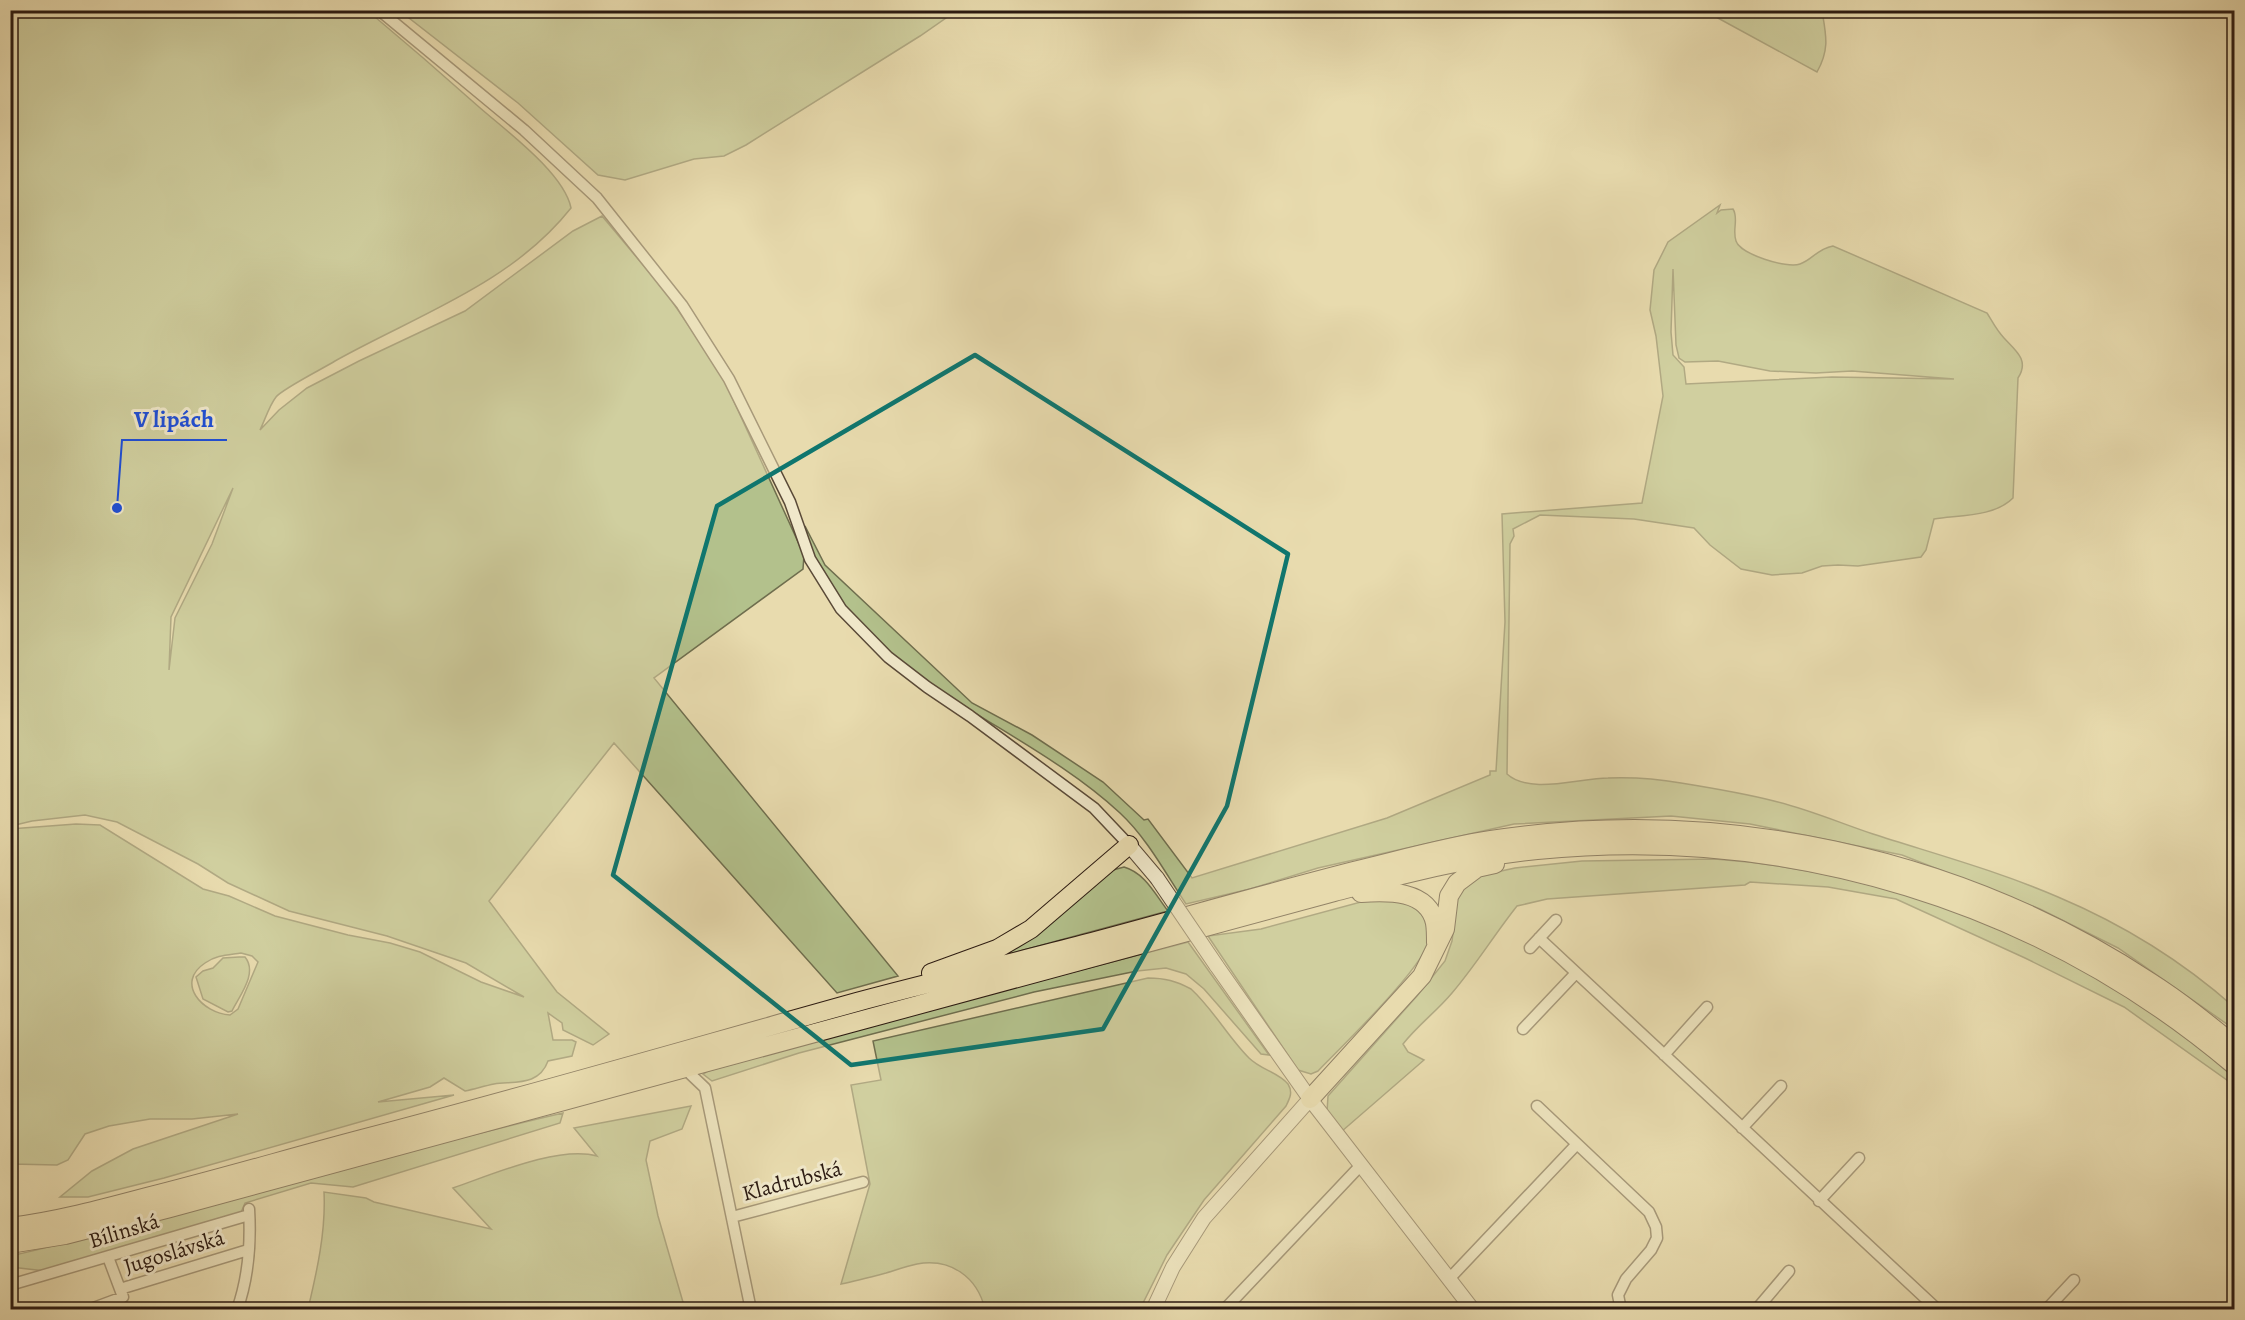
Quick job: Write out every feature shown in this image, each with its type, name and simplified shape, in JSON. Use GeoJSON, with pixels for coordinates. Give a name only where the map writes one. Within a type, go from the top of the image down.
{"type":"FeatureCollection","features":[{"type":"Feature","properties":{"kind":"highway"},"geometry":{"type":"LineString","coordinates":[[10,1227],[64,1218],[168,1192],[861,1001],[1448,848],[1490,840],[1578,831],[1709,832],[1769,838],[1827,849],[1913,871],[1973,892],[2052,927],[2117,962],[2184,1004],[2235,1045]]}},
{"type":"Feature","properties":{"kind":"highway"},"geometry":{"type":"LineString","coordinates":[[861,1001],[997,949],[1031,929],[1128,845]]}},
{"type":"Feature","properties":{"kind":"highway"},"geometry":{"type":"LineString","coordinates":[[10,1244],[65,1235],[149,1213],[1346,889],[1493,855],[1579,846],[1709,848],[1768,854],[1867,874],[1929,892],[1988,915],[2111,976],[2174,1017],[2235,1065]]}},
{"type":"Feature","properties":{"kind":"highway"},"geometry":{"type":"LineString","coordinates":[[1310,1099],[1422,976],[1437,950],[1445,929],[1449,896],[1457,883],[1477,868],[1531,859],[1709,848]]}},
{"type":"Feature","properties":{"kind":"highway"},"geometry":{"type":"LineString","coordinates":[[1214,925],[1251,922],[1359,893],[1399,893],[1424,904],[1431,914],[1435,924],[1437,950]]}},
{"type":"Feature","properties":{"kind":"street"},"geometry":{"type":"LineString","coordinates":[[379,10],[524,130],[597,198],[681,305],[729,379],[790,502],[810,559],[841,609],[888,657],[1094,808],[1128,845],[1157,878],[1310,1099],[1473,1310]]}},
{"type":"Feature","properties":{"kind":"street"},"geometry":{"type":"LineString","coordinates":[[1530,948],[1556,920]]}},
{"type":"Feature","properties":{"kind":"street"},"geometry":{"type":"LineString","coordinates":[[1539,938],[1938,1310]]}},
{"type":"Feature","properties":{"kind":"street"},"geometry":{"type":"LineString","coordinates":[[1523,1029],[1576,973]]}},
{"type":"Feature","properties":{"kind":"street"},"geometry":{"type":"LineString","coordinates":[[1664,1055],[1707,1007]]}},
{"type":"Feature","properties":{"kind":"street","name":"Kladrubská"},"geometry":{"type":"LineString","coordinates":[[684,1068],[705,1088],[751,1310]]}},
{"type":"Feature","properties":{"kind":"street"},"geometry":{"type":"LineString","coordinates":[[1742,1128],[1781,1086]]}},
{"type":"Feature","properties":{"kind":"street"},"geometry":{"type":"LineString","coordinates":[[1153,1310],[1173,1267],[1204,1218],[1310,1099]]}},
{"type":"Feature","properties":{"kind":"street"},"geometry":{"type":"LineString","coordinates":[[1537,1106],[1649,1212],[1656,1227],[1657,1238],[1651,1250],[1626,1279],[1617,1295],[1621,1310]]}},
{"type":"Feature","properties":{"kind":"street"},"geometry":{"type":"LineString","coordinates":[[1449,1279],[1577,1144]]}},
{"type":"Feature","properties":{"kind":"street"},"geometry":{"type":"LineString","coordinates":[[1819,1201],[1859,1158]]}},
{"type":"Feature","properties":{"kind":"street"},"geometry":{"type":"LineString","coordinates":[[1224,1310],[1361,1165]]}},
{"type":"Feature","properties":{"kind":"street","name":"Kladrubská"},"geometry":{"type":"LineString","coordinates":[[732,1217],[863,1182]]}},
{"type":"Feature","properties":{"kind":"street","name":"Bílinská"},"geometry":{"type":"LineString","coordinates":[[10,1285],[108,1257],[249,1212],[248,1250]]}},
{"type":"Feature","properties":{"kind":"street"},"geometry":{"type":"LineString","coordinates":[[237,1310],[242,1297],[248,1250]]}},
{"type":"Feature","properties":{"kind":"street","name":"Jugoslávská"},"geometry":{"type":"LineString","coordinates":[[88,1310],[123,1297],[120,1289],[248,1250]]}},
{"type":"Feature","properties":{"kind":"street"},"geometry":{"type":"LineString","coordinates":[[108,1257],[120,1289]]}},
{"type":"Feature","properties":{"kind":"street"},"geometry":{"type":"LineString","coordinates":[[1756,1310],[1789,1271]]}},
{"type":"Feature","properties":{"kind":"street"},"geometry":{"type":"LineString","coordinates":[[2046,1310],[2074,1280]]}},
{"type":"Feature","properties":{"kind":"highlighted area"},"geometry":{"type":"Polygon","coordinates":[[[975,355],[1288,554],[1227,806],[1103,1029],[851,1065],[613,875],[717,506],[975,355]]]}},
{"type":"Feature","properties":{"kind":"green space"},"geometry":{"type":"Polygon","coordinates":[[[11,11],[368,11],[532,153],[557,181],[571,208],[547,235],[492,278],[366,344],[280,393],[271,405],[260,430],[279,410],[307,388],[465,311],[573,231],[602,216],[665,291],[721,373],[804,555],[803,569],[654,678],[898,976],[837,993],[614,743],[489,901],[557,992],[609,1034],[593,1045],[563,1030],[562,1023],[548,1013],[553,1040],[576,1042],[572,1056],[548,1061],[539,1075],[526,1081],[494,1084],[465,1091],[444,1078],[430,1087],[378,1102],[454,1095],[164,1178],[88,1197],[60,1197],[92,1171],[133,1149],[238,1114],[192,1119],[150,1119],[109,1126],[85,1134],[68,1160],[57,1165],[11,1164],[10,829],[76,824],[100,825],[203,889],[229,896],[275,916],[420,952],[481,982],[524,997],[466,963],[387,936],[289,911],[228,883],[198,864],[117,822],[85,815],[32,821],[11,826],[11,11]],[[233,488],[171,617],[169,670],[175,618],[212,544],[233,488]],[[241,953],[213,958],[196,971],[192,979],[192,988],[202,1003],[210,1009],[230,1015],[238,1009],[258,962],[252,956],[241,953]]]}},
{"type":"Feature","properties":{"kind":"green space"},"geometry":{"type":"Polygon","coordinates":[[[400,11],[956,11],[746,145],[724,156],[694,159],[625,180],[598,175],[518,103],[400,11]]]}},
{"type":"Feature","properties":{"kind":"green space"},"geometry":{"type":"Polygon","coordinates":[[[1705,11],[1822,11],[1826,42],[1824,56],[1817,72],[1705,11]]]}},
{"type":"Feature","properties":{"kind":"green space"},"geometry":{"type":"Polygon","coordinates":[[[1720,205],[1717,213],[1721,210],[1733,209],[1736,241],[1739,246],[1755,255],[1775,262],[1794,265],[1833,246],[1987,313],[2022,361],[2018,378],[2013,498],[1987,512],[1934,519],[1926,550],[1921,557],[1858,566],[1822,566],[1802,573],[1772,575],[1741,569],[1710,545],[1694,528],[1634,519],[1540,515],[1513,529],[1514,536],[1510,544],[1507,774],[1517,780],[1541,784],[1617,778],[1654,779],[1751,796],[1799,808],[2012,879],[2105,919],[2172,959],[2234,1007],[2234,1029],[2118,948],[2040,909],[1902,855],[1750,824],[1671,816],[1514,824],[1318,868],[1250,889],[1186,904],[1147,845],[1120,813],[1084,783],[927,682],[891,654],[858,621],[829,584],[811,549],[805,526],[825,565],[972,703],[1032,735],[1103,782],[1144,820],[1148,819],[1192,878],[1387,818],[1490,775],[1490,771],[1496,771],[1505,622],[1502,514],[1642,503],[1663,396],[1656,336],[1650,310],[1654,270],[1668,242],[1720,205]],[[1673,269],[1671,332],[1673,355],[1684,367],[1686,384],[1832,377],[1954,379],[1852,371],[1816,373],[1770,371],[1718,361],[1685,362],[1679,358],[1676,345],[1673,269]]]}},
{"type":"Feature","properties":{"kind":"green space"},"geometry":{"type":"Polygon","coordinates":[[[1715,859],[1767,864],[1871,885],[1922,900],[2021,938],[2114,987],[2146,1007],[2234,1077],[2234,1085],[2124,1007],[2025,958],[1896,899],[1828,887],[1750,882],[1745,885],[1547,899],[1517,906],[1452,993],[1403,1044],[1408,1052],[1424,1060],[1341,1132],[1327,1112],[1328,1096],[1445,961],[1452,941],[1458,892],[1483,875],[1515,868],[1582,861],[1715,859]]]}},
{"type":"Feature","properties":{"kind":"green space"},"geometry":{"type":"Polygon","coordinates":[[[1124,867],[1144,879],[1168,911],[1005,955],[1043,929],[1113,870],[1124,867]]]}},
{"type":"Feature","properties":{"kind":"green space"},"geometry":{"type":"Polygon","coordinates":[[[1383,896],[1421,907],[1430,933],[1426,950],[1363,1026],[1318,1071],[1311,1074],[1298,1070],[1208,936],[1261,929],[1383,896]]]}},
{"type":"Feature","properties":{"kind":"green space"},"geometry":{"type":"Polygon","coordinates":[[[1188,942],[1269,1055],[1261,1054],[1204,989],[1186,974],[1166,968],[1137,971],[1034,992],[799,1053],[712,1081],[703,1074],[935,1008],[1188,942]]]}},
{"type":"Feature","properties":{"kind":"green space"},"geometry":{"type":"Polygon","coordinates":[[[245,957],[249,963],[249,977],[232,1011],[228,1012],[203,999],[196,977],[203,971],[213,968],[223,958],[245,957]]]}},
{"type":"Feature","properties":{"kind":"green space"},"geometry":{"type":"Polygon","coordinates":[[[1148,978],[1170,980],[1191,989],[1249,1058],[1284,1080],[1291,1092],[1286,1106],[1204,1200],[1167,1255],[1140,1309],[985,1309],[976,1288],[969,1279],[961,1272],[941,1264],[913,1265],[841,1284],[870,1184],[851,1085],[881,1080],[873,1041],[1148,978]]]}},
{"type":"Feature","properties":{"kind":"green space"},"geometry":{"type":"Polygon","coordinates":[[[691,1106],[682,1129],[650,1141],[646,1160],[658,1216],[685,1309],[308,1309],[318,1266],[324,1192],[366,1198],[374,1202],[491,1229],[453,1188],[505,1169],[545,1158],[581,1154],[597,1156],[574,1128],[691,1106]]]}},
{"type":"Feature","properties":{"kind":"green space"},"geometry":{"type":"Polygon","coordinates":[[[563,1113],[560,1123],[353,1187],[311,1183],[245,1203],[240,1215],[45,1271],[11,1267],[10,1256],[563,1113]]]}},
{"type":"Feature","properties":{"kind":"place","name":"V lipách"},"geometry":{"type":"Point","coordinates":[117,508]}}]}
